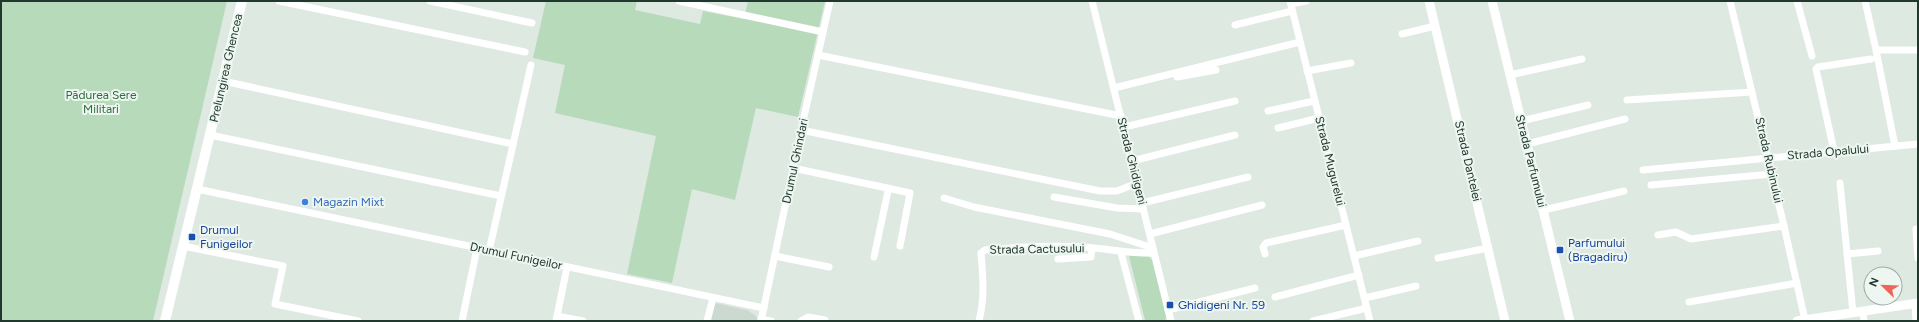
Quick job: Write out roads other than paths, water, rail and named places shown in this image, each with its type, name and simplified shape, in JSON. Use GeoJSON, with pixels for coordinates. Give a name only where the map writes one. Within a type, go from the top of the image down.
{"type":"FeatureCollection","features":[{"type":"Feature","properties":{"kind":"main road","name":"Prelungirea Ghencea"},"geometry":{"type":"LineString","coordinates":[[165,321],[242,1]]}},
{"type":"Feature","properties":{"kind":"street"},"geometry":{"type":"LineString","coordinates":[[279,1],[525,52]]}},
{"type":"Feature","properties":{"kind":"street"},"geometry":{"type":"LineString","coordinates":[[430,1],[532,23]]}},
{"type":"Feature","properties":{"kind":"street"},"geometry":{"type":"LineString","coordinates":[[679,1],[823,32]]}},
{"type":"Feature","properties":{"kind":"street","name":"Drumul Ghindari"},"geometry":{"type":"LineString","coordinates":[[761,320],[830,1]]}},
{"type":"Feature","properties":{"kind":"street","name":"Strada Ghidigeni"},"geometry":{"type":"LineString","coordinates":[[1092,1],[1171,321]]}},
{"type":"Feature","properties":{"kind":"street"},"geometry":{"type":"LineString","coordinates":[[1235,25],[1306,1]]}},
{"type":"Feature","properties":{"kind":"street","name":"Strada Dantelei"},"geometry":{"type":"LineString","coordinates":[[1429,1],[1505,321]]}},
{"type":"Feature","properties":{"kind":"street","name":"Strada Parfumului"},"geometry":{"type":"LineString","coordinates":[[1492,1],[1570,321]]}},
{"type":"Feature","properties":{"kind":"street","name":"Strada Rubinului"},"geometry":{"type":"LineString","coordinates":[[1730,1],[1797,283],[1801,320]]}},
{"type":"Feature","properties":{"kind":"street"},"geometry":{"type":"LineString","coordinates":[[1797,1],[1812,56]]}},
{"type":"Feature","properties":{"kind":"street"},"geometry":{"type":"LineString","coordinates":[[1865,1],[1895,146]]}},
{"type":"Feature","properties":{"kind":"street","name":"Strada Mugurelui"},"geometry":{"type":"LineString","coordinates":[[1291,5],[1370,321]]}},
{"type":"Feature","properties":{"kind":"street"},"geometry":{"type":"LineString","coordinates":[[1402,34],[1435,26]]}},
{"type":"Feature","properties":{"kind":"street"},"geometry":{"type":"LineString","coordinates":[[1114,90],[1300,42]]}},
{"type":"Feature","properties":{"kind":"street"},"geometry":{"type":"LineString","coordinates":[[1876,50],[1918,50]]}},
{"type":"Feature","properties":{"kind":"street"},"geometry":{"type":"LineString","coordinates":[[818,55],[1121,116]]}},
{"type":"Feature","properties":{"kind":"street"},"geometry":{"type":"LineString","coordinates":[[1510,75],[1582,59]]}},
{"type":"Feature","properties":{"kind":"street"},"geometry":{"type":"LineString","coordinates":[[1834,151],[1816,69],[1818,67],[1871,59]]}},
{"type":"Feature","properties":{"kind":"street"},"geometry":{"type":"LineString","coordinates":[[1307,71],[1351,63]]}},
{"type":"Feature","properties":{"kind":"street"},"geometry":{"type":"LineString","coordinates":[[489,251],[531,65]]}},
{"type":"Feature","properties":{"kind":"street"},"geometry":{"type":"LineString","coordinates":[[1114,90],[1216,70]]}},
{"type":"Feature","properties":{"kind":"street"},"geometry":{"type":"LineString","coordinates":[[223,81],[513,144]]}},
{"type":"Feature","properties":{"kind":"street"},"geometry":{"type":"LineString","coordinates":[[1627,100],[1752,92]]}},
{"type":"Feature","properties":{"kind":"street"},"geometry":{"type":"LineString","coordinates":[[1124,127],[1235,101]]}},
{"type":"Feature","properties":{"kind":"street"},"geometry":{"type":"LineString","coordinates":[[1268,112],[1314,101]]}},
{"type":"Feature","properties":{"kind":"street"},"geometry":{"type":"LineString","coordinates":[[1521,120],[1588,105]]}},
{"type":"Feature","properties":{"kind":"street"},"geometry":{"type":"LineString","coordinates":[[1278,128],[1319,118]]}},
{"type":"Feature","properties":{"kind":"street"},"geometry":{"type":"LineString","coordinates":[[1527,144],[1625,119]]}},
{"type":"Feature","properties":{"kind":"street"},"geometry":{"type":"LineString","coordinates":[[801,130],[1100,191],[1117,191],[1137,183]]}},
{"type":"Feature","properties":{"kind":"street","name":"Prelungirea Ghencea"},"geometry":{"type":"LineString","coordinates":[[210,135],[501,196]]}},
{"type":"Feature","properties":{"kind":"street"},"geometry":{"type":"LineString","coordinates":[[1132,161],[1235,135]]}},
{"type":"Feature","properties":{"kind":"street","name":"Strada Opalului"},"geometry":{"type":"LineString","coordinates":[[1643,170],[1918,144]]}},
{"type":"Feature","properties":{"kind":"street"},"geometry":{"type":"LineString","coordinates":[[793,168],[910,193],[900,246]]}},
{"type":"Feature","properties":{"kind":"street"},"geometry":{"type":"LineString","coordinates":[[1651,185],[1772,174]]}},
{"type":"Feature","properties":{"kind":"street"},"geometry":{"type":"LineString","coordinates":[[1054,197],[1117,208],[1143,206],[1248,177]]}},
{"type":"Feature","properties":{"kind":"street"},"geometry":{"type":"LineString","coordinates":[[1840,183],[1853,313]]}},
{"type":"Feature","properties":{"kind":"street"},"geometry":{"type":"LineString","coordinates":[[874,257],[888,191],[887,188]]}},
{"type":"Feature","properties":{"kind":"street","name":"Drumul Funigeilor"},"geometry":{"type":"LineString","coordinates":[[197,189],[764,308]]}},
{"type":"Feature","properties":{"kind":"street"},"geometry":{"type":"LineString","coordinates":[[1544,210],[1624,191]]}},
{"type":"Feature","properties":{"kind":"street"},"geometry":{"type":"LineString","coordinates":[[944,198],[974,207],[1110,234],[1154,251]]}},
{"type":"Feature","properties":{"kind":"street"},"geometry":{"type":"LineString","coordinates":[[1150,234],[1262,205]]}},
{"type":"Feature","properties":{"kind":"street"},"geometry":{"type":"LineString","coordinates":[[1265,254],[1263,247],[1266,243],[1346,225]]}},
{"type":"Feature","properties":{"kind":"street"},"geometry":{"type":"LineString","coordinates":[[1658,235],[1676,232],[1686,238],[1695,238],[1784,226]]}},
{"type":"Feature","properties":{"kind":"street"},"geometry":{"type":"LineString","coordinates":[[1916,229],[1918,258]]}},
{"type":"Feature","properties":{"kind":"street"},"geometry":{"type":"LineString","coordinates":[[1354,256],[1418,241]]}},
{"type":"Feature","properties":{"kind":"street"},"geometry":{"type":"LineString","coordinates":[[184,246],[283,266],[275,304],[358,321]]}},
{"type":"Feature","properties":{"kind":"street","name":"Strada Cactusului"},"geometry":{"type":"LineString","coordinates":[[979,321],[984,296],[982,251],[1022,247],[1081,247],[1121,253],[1154,251]]}},
{"type":"Feature","properties":{"kind":"street"},"geometry":{"type":"LineString","coordinates":[[462,321],[477,248]]}},
{"type":"Feature","properties":{"kind":"street","name":"Strada Cactusului"},"geometry":{"type":"LineString","coordinates":[[1058,259],[1091,257],[1092,248]]}},
{"type":"Feature","properties":{"kind":"street"},"geometry":{"type":"LineString","coordinates":[[1438,258],[1488,248]]}},
{"type":"Feature","properties":{"kind":"street"},"geometry":{"type":"LineString","coordinates":[[1847,254],[1878,251]]}},
{"type":"Feature","properties":{"kind":"street"},"geometry":{"type":"LineString","coordinates":[[1121,253],[1139,321]]}},
{"type":"Feature","properties":{"kind":"street"},"geometry":{"type":"LineString","coordinates":[[775,256],[829,267]]}},
{"type":"Feature","properties":{"kind":"street"},"geometry":{"type":"LineString","coordinates":[[567,267],[557,318],[583,321]]}},
{"type":"Feature","properties":{"kind":"street"},"geometry":{"type":"LineString","coordinates":[[1275,297],[1359,275]]}},
{"type":"Feature","properties":{"kind":"street"},"geometry":{"type":"LineString","coordinates":[[1689,302],[1797,283]]}},
{"type":"Feature","properties":{"kind":"street"},"geometry":{"type":"LineString","coordinates":[[1364,298],[1416,286]]}},
{"type":"Feature","properties":{"kind":"street"},"geometry":{"type":"LineString","coordinates":[[1168,310],[1255,288]]}},
{"type":"Feature","properties":{"kind":"street"},"geometry":{"type":"LineString","coordinates":[[708,321],[713,298]]}},
{"type":"Feature","properties":{"kind":"street"},"geometry":{"type":"LineString","coordinates":[[1801,320],[1916,303],[1916,321]]}},
{"type":"Feature","properties":{"kind":"street"},"geometry":{"type":"LineString","coordinates":[[1313,321],[1367,308]]}},
{"type":"Feature","properties":{"kind":"street"},"geometry":{"type":"LineString","coordinates":[[1863,311],[1864,321]]}},
{"type":"Feature","properties":{"kind":"street"},"geometry":{"type":"LineString","coordinates":[[801,321],[808,317],[825,320]]}},
{"type":"Feature","properties":{"kind":"street"},"geometry":{"type":"LineString","coordinates":[[761,320],[771,321]]}},
{"type":"Feature","properties":{"kind":"place","name":"Magazin Mixt"},"geometry":{"type":"Point","coordinates":[305,202]}},
{"type":"Feature","properties":{"kind":"place","name":"Drumul Funigeilor"},"geometry":{"type":"Point","coordinates":[192,237]}},
{"type":"Feature","properties":{"kind":"place","name":"Parfumului (Bragadiru)"},"geometry":{"type":"Point","coordinates":[1560,250]}},
{"type":"Feature","properties":{"kind":"place","name":"Ghidigeni Nr. 59"},"geometry":{"type":"Point","coordinates":[1170,305]}},
{"type":"Feature","properties":{"kind":"park label","name":"Pădurea Sere Militari"},"geometry":{"type":"Point","coordinates":[101,102]}}]}
